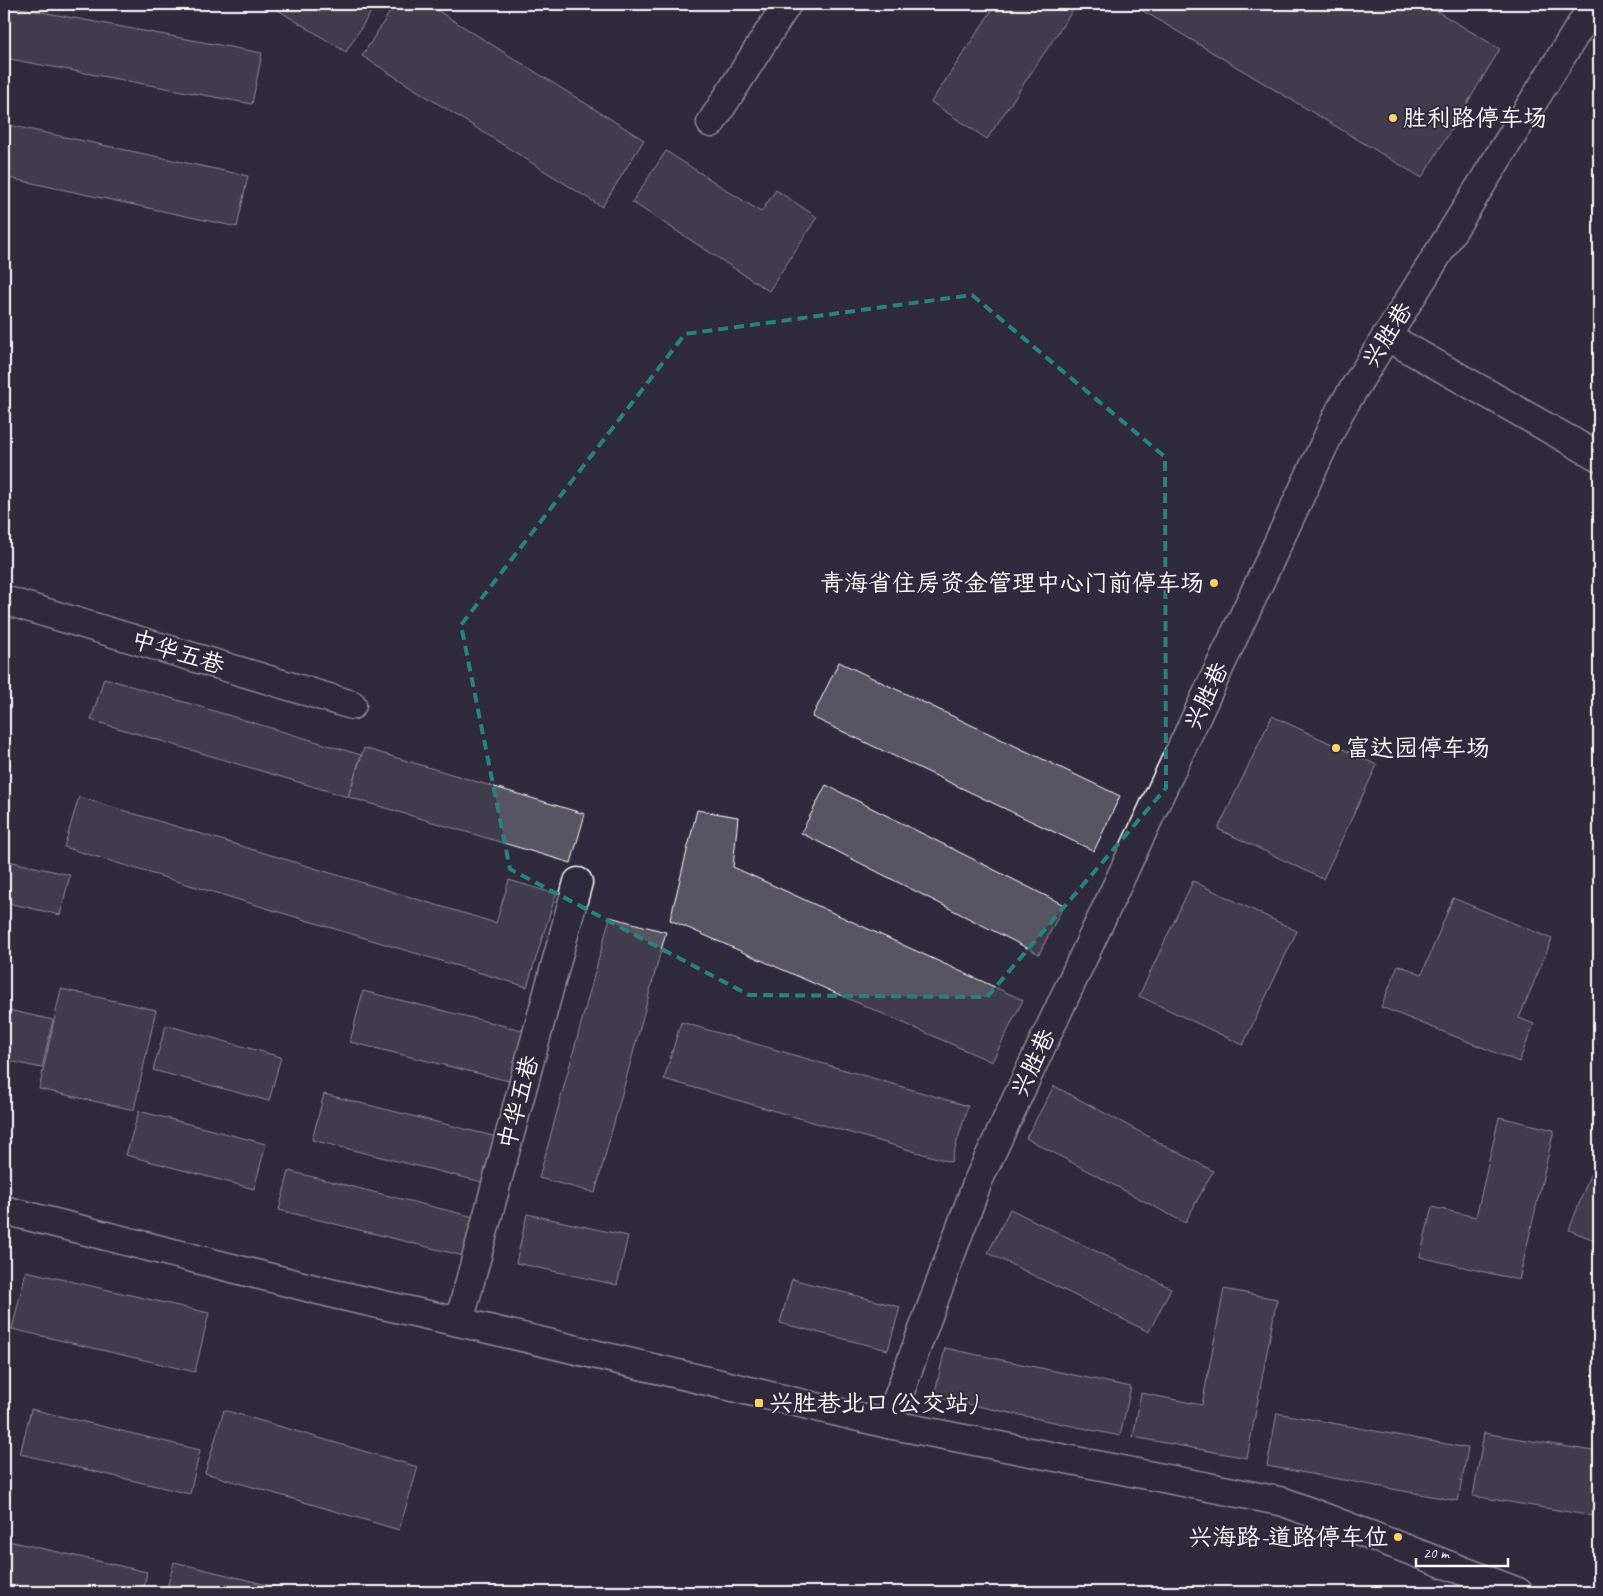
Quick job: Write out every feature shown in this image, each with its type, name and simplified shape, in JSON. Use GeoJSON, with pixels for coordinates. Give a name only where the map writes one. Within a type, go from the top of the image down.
{"type":"FeatureCollection","features":[{"type":"Feature","properties":{"kind":"street"},"geometry":{"type":"LineString","coordinates":[[711,123],[787,4]]}},
{"type":"Feature","properties":{"kind":"street","name":"兴胜巷"},"geometry":{"type":"LineString","coordinates":[[888,1424],[978,1181],[1340,411],[1594,4]]}},
{"type":"Feature","properties":{"kind":"street"},"geometry":{"type":"LineString","coordinates":[[1386,336],[1599,457]]}},
{"type":"Feature","properties":{"kind":"street","name":"中华五巷"},"geometry":{"type":"LineString","coordinates":[[4,600],[352,705]]}},
{"type":"Feature","properties":{"kind":"street","name":"中华五巷"},"geometry":{"type":"LineString","coordinates":[[459,1322],[578,882]]}},
{"type":"Feature","properties":{"kind":"street"},"geometry":{"type":"LineString","coordinates":[[4,1210],[334,1294],[888,1424],[1284,1502],[1518,1592]]}},
{"type":"Feature","properties":{"kind":"highlighted area"},"geometry":{"type":"Polygon","coordinates":[[[972,295],[1165,457],[1166,788],[987,997],[749,995],[510,869],[461,625],[685,334],[972,295]]]}},
{"type":"Feature","properties":{"kind":"building"},"geometry":{"type":"Polygon","coordinates":[[[268,4],[376,4],[346,52],[268,4]]]}},
{"type":"Feature","properties":{"kind":"building"},"geometry":{"type":"Polygon","coordinates":[[[395,4],[427,4],[644,140],[602,207],[362,56],[395,4]]]}},
{"type":"Feature","properties":{"kind":"building"},"geometry":{"type":"Polygon","coordinates":[[[996,4],[1077,4],[987,139],[931,102],[996,4]]]}},
{"type":"Feature","properties":{"kind":"building"},"geometry":{"type":"Polygon","coordinates":[[[1143,4],[1425,4],[1500,49],[1422,178],[1140,9],[1143,4]]]}},
{"type":"Feature","properties":{"kind":"building"},"geometry":{"type":"Polygon","coordinates":[[[4,5],[262,53],[252,104],[4,58],[4,5]]]}},
{"type":"Feature","properties":{"kind":"building"},"geometry":{"type":"Polygon","coordinates":[[[4,124],[248,176],[237,227],[4,177],[4,124]]]}},
{"type":"Feature","properties":{"kind":"building"},"geometry":{"type":"Polygon","coordinates":[[[666,151],[761,212],[776,190],[817,217],[769,291],[632,202],[666,151]]]}},
{"type":"Feature","properties":{"kind":"building"},"geometry":{"type":"Polygon","coordinates":[[[839,662],[1120,796],[1094,851],[812,717],[839,662]]]}},
{"type":"Feature","properties":{"kind":"building"},"geometry":{"type":"Polygon","coordinates":[[[104,678],[361,755],[348,797],[91,720],[104,678]]]}},
{"type":"Feature","properties":{"kind":"building"},"geometry":{"type":"Polygon","coordinates":[[[1272,716],[1377,765],[1323,879],[1218,829],[1272,716]]]}},
{"type":"Feature","properties":{"kind":"building"},"geometry":{"type":"Polygon","coordinates":[[[364,748],[585,814],[571,863],[348,797],[364,748]]]}},
{"type":"Feature","properties":{"kind":"building"},"geometry":{"type":"Polygon","coordinates":[[[826,785],[1064,905],[1039,954],[801,833],[826,785]]]}},
{"type":"Feature","properties":{"kind":"building"},"geometry":{"type":"Polygon","coordinates":[[[79,797],[496,923],[509,880],[556,894],[527,987],[64,847],[79,797]]]}},
{"type":"Feature","properties":{"kind":"building"},"geometry":{"type":"Polygon","coordinates":[[[697,810],[738,817],[733,867],[1023,1000],[992,1062],[670,920],[697,810]]]}},
{"type":"Feature","properties":{"kind":"building"},"geometry":{"type":"Polygon","coordinates":[[[4,860],[70,875],[60,915],[4,902],[4,860]]]}},
{"type":"Feature","properties":{"kind":"building"},"geometry":{"type":"Polygon","coordinates":[[[1193,881],[1297,931],[1243,1045],[1139,996],[1193,881]]]}},
{"type":"Feature","properties":{"kind":"building"},"geometry":{"type":"Polygon","coordinates":[[[1453,898],[1552,939],[1519,1018],[1534,1024],[1519,1062],[1381,1007],[1398,965],[1422,974],[1453,898]]]}},
{"type":"Feature","properties":{"kind":"building"},"geometry":{"type":"Polygon","coordinates":[[[610,917],[666,932],[595,1193],[539,1178],[610,917]]]}},
{"type":"Feature","properties":{"kind":"building"},"geometry":{"type":"Polygon","coordinates":[[[61,989],[156,1010],[134,1110],[39,1089],[61,989]]]}},
{"type":"Feature","properties":{"kind":"building"},"geometry":{"type":"Polygon","coordinates":[[[363,991],[530,1032],[517,1083],[350,1042],[363,991]]]}},
{"type":"Feature","properties":{"kind":"building"},"geometry":{"type":"Polygon","coordinates":[[[4,1009],[53,1020],[42,1068],[4,1060],[4,1009]]]}},
{"type":"Feature","properties":{"kind":"building"},"geometry":{"type":"Polygon","coordinates":[[[681,1022],[968,1106],[951,1162],[664,1079],[681,1022]]]}},
{"type":"Feature","properties":{"kind":"building"},"geometry":{"type":"Polygon","coordinates":[[[166,1025],[281,1057],[269,1101],[153,1070],[166,1025]]]}},
{"type":"Feature","properties":{"kind":"building"},"geometry":{"type":"Polygon","coordinates":[[[1054,1086],[1213,1171],[1185,1223],[1026,1138],[1054,1086]]]}},
{"type":"Feature","properties":{"kind":"building"},"geometry":{"type":"Polygon","coordinates":[[[324,1094],[497,1137],[486,1183],[312,1140],[324,1094]]]}},
{"type":"Feature","properties":{"kind":"building"},"geometry":{"type":"Polygon","coordinates":[[[139,1111],[266,1144],[254,1189],[126,1155],[139,1111]]]}},
{"type":"Feature","properties":{"kind":"building"},"geometry":{"type":"Polygon","coordinates":[[[1499,1117],[1554,1130],[1519,1280],[1420,1257],[1432,1207],[1476,1217],[1499,1117]]]}},
{"type":"Feature","properties":{"kind":"building"},"geometry":{"type":"Polygon","coordinates":[[[1593,1167],[1599,1169],[1599,1242],[1569,1230],[1593,1167]]]}},
{"type":"Feature","properties":{"kind":"building"},"geometry":{"type":"Polygon","coordinates":[[[289,1171],[478,1218],[468,1257],[279,1210],[289,1171]]]}},
{"type":"Feature","properties":{"kind":"building"},"geometry":{"type":"Polygon","coordinates":[[[1010,1209],[1171,1288],[1149,1332],[988,1253],[1010,1209]]]}},
{"type":"Feature","properties":{"kind":"building"},"geometry":{"type":"Polygon","coordinates":[[[527,1214],[628,1236],[617,1285],[516,1263],[527,1214]]]}},
{"type":"Feature","properties":{"kind":"building"},"geometry":{"type":"Polygon","coordinates":[[[26,1271],[209,1313],[195,1372],[12,1329],[26,1271]]]}},
{"type":"Feature","properties":{"kind":"building"},"geometry":{"type":"Polygon","coordinates":[[[792,1279],[900,1307],[888,1350],[780,1323],[792,1279]]]}},
{"type":"Feature","properties":{"kind":"building"},"geometry":{"type":"Polygon","coordinates":[[[1224,1289],[1277,1299],[1247,1458],[1133,1437],[1141,1393],[1202,1405],[1224,1289]]]}},
{"type":"Feature","properties":{"kind":"building"},"geometry":{"type":"Polygon","coordinates":[[[945,1348],[1131,1387],[1120,1436],[934,1397],[945,1348]]]}},
{"type":"Feature","properties":{"kind":"building"},"geometry":{"type":"Polygon","coordinates":[[[31,1409],[200,1450],[190,1494],[20,1454],[31,1409]]]}},
{"type":"Feature","properties":{"kind":"building"},"geometry":{"type":"Polygon","coordinates":[[[224,1410],[418,1467],[399,1530],[205,1473],[224,1410]]]}},
{"type":"Feature","properties":{"kind":"building"},"geometry":{"type":"Polygon","coordinates":[[[1277,1413],[1468,1448],[1458,1501],[1267,1466],[1277,1413]]]}},
{"type":"Feature","properties":{"kind":"building"},"geometry":{"type":"Polygon","coordinates":[[[1484,1433],[1599,1452],[1599,1517],[1473,1496],[1484,1433]]]}},
{"type":"Feature","properties":{"kind":"building"},"geometry":{"type":"Polygon","coordinates":[[[4,1540],[147,1572],[143,1592],[4,1592],[4,1540]]]}},
{"type":"Feature","properties":{"kind":"building"},"geometry":{"type":"Polygon","coordinates":[[[174,1562],[296,1592],[166,1592],[174,1562]]]}},
{"type":"Feature","properties":{"kind":"place","name":"胜利路停车场"},"geometry":{"type":"Point","coordinates":[1393,118]}},
{"type":"Feature","properties":{"kind":"place","name":"青海省住房资金管理中心门前停车场"},"geometry":{"type":"Point","coordinates":[1214,583]}},
{"type":"Feature","properties":{"kind":"place","name":"富达园停车场"},"geometry":{"type":"Point","coordinates":[1336,748]}},
{"type":"Feature","properties":{"kind":"place","name":"兴胜巷北口(公交站)"},"geometry":{"type":"Point","coordinates":[759,1403]}},
{"type":"Feature","properties":{"kind":"place","name":"兴海路-道路停车位"},"geometry":{"type":"Point","coordinates":[1398,1537]}}]}
